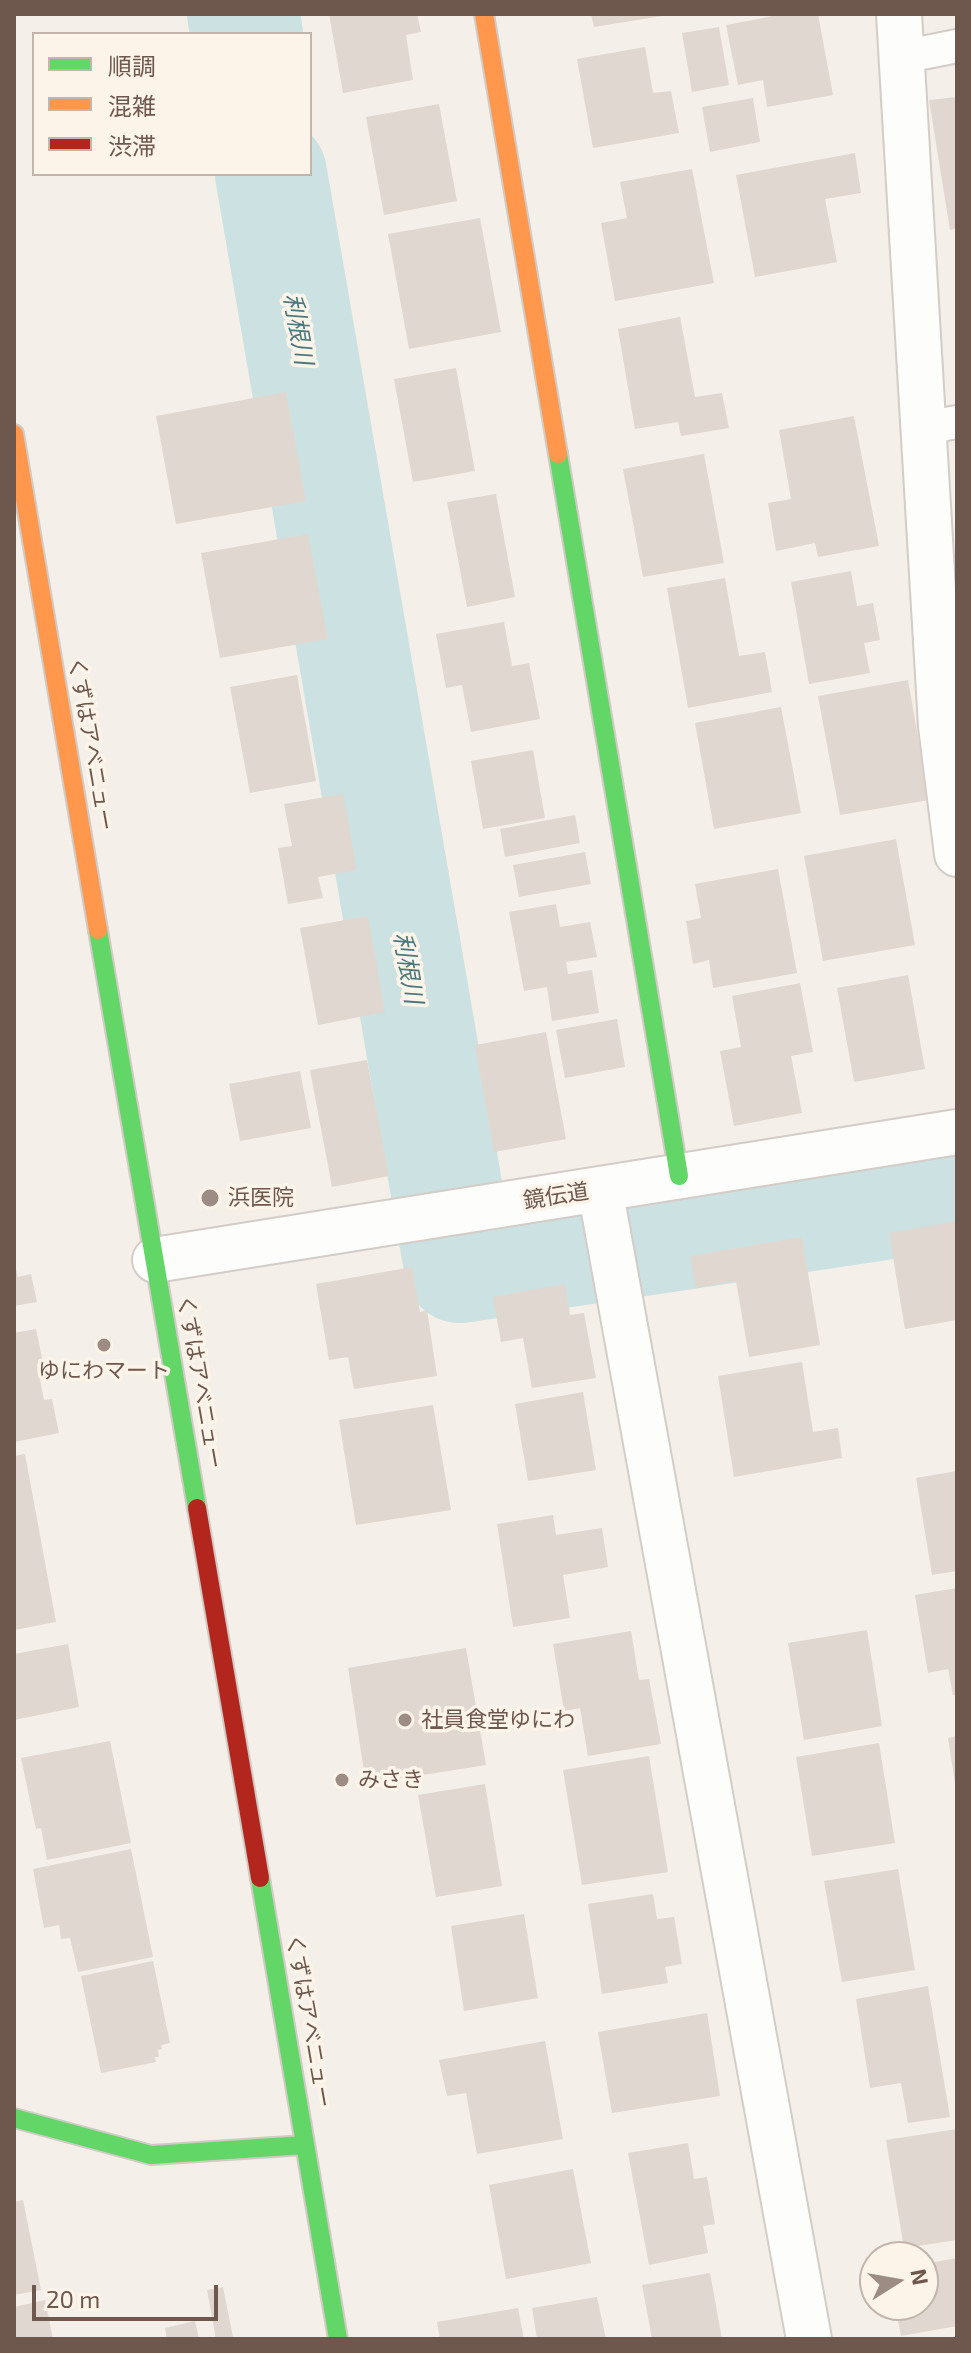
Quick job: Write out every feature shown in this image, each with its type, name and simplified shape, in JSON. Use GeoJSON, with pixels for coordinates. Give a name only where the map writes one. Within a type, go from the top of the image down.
{"type":"FeatureCollection","features":[{"type":"Feature","properties":{"kind":"street"},"geometry":{"type":"LineString","coordinates":[[484,14],[679,1176]]}},
{"type":"Feature","properties":{"kind":"street"},"geometry":{"type":"LineString","coordinates":[[899,14],[940,425],[941,726],[957,854]]}},
{"type":"Feature","properties":{"kind":"street","name":"くずはアベニュー"},"geometry":{"type":"LineString","coordinates":[[14,434],[27,587],[155,1260],[338,2339]]}},
{"type":"Feature","properties":{"kind":"street","name":"鏡伝道"},"geometry":{"type":"LineString","coordinates":[[155,1260],[957,1132]]}},
{"type":"Feature","properties":{"kind":"street"},"geometry":{"type":"LineString","coordinates":[[600,1189],[809,2339]]}},
{"type":"Feature","properties":{"kind":"street"},"geometry":{"type":"LineString","coordinates":[[14,2118],[151,2155],[305,2145]]}},
{"type":"Feature","properties":{"kind":"lane"},"geometry":{"type":"LineString","coordinates":[[902,57],[957,46]]}},
{"type":"Feature","properties":{"kind":"building"},"geometry":{"type":"Polygon","coordinates":[[[329,14],[417,14],[421,32],[406,35],[413,80],[343,93],[329,14]]]}},
{"type":"Feature","properties":{"kind":"building"},"geometry":{"type":"Polygon","coordinates":[[[591,14],[661,14],[662,16],[594,27],[591,14]]]}},
{"type":"Feature","properties":{"kind":"building"},"geometry":{"type":"Polygon","coordinates":[[[784,14],[818,14],[833,95],[767,107],[763,80],[738,85],[726,25],[784,14]]]}},
{"type":"Feature","properties":{"kind":"building"},"geometry":{"type":"Polygon","coordinates":[[[719,27],[729,85],[692,92],[682,33],[719,27]]]}},
{"type":"Feature","properties":{"kind":"building"},"geometry":{"type":"Polygon","coordinates":[[[645,47],[653,93],[671,91],[679,133],[593,148],[577,59],[645,47]]]}},
{"type":"Feature","properties":{"kind":"building"},"geometry":{"type":"Polygon","coordinates":[[[957,97],[957,228],[950,230],[929,100],[957,97]]]}},
{"type":"Feature","properties":{"kind":"building"},"geometry":{"type":"Polygon","coordinates":[[[753,98],[760,142],[710,152],[702,107],[753,98]]]}},
{"type":"Feature","properties":{"kind":"building"},"geometry":{"type":"Polygon","coordinates":[[[439,104],[457,201],[384,215],[366,117],[439,104]]]}},
{"type":"Feature","properties":{"kind":"building"},"geometry":{"type":"Polygon","coordinates":[[[855,153],[861,193],[825,199],[837,262],[755,277],[736,175],[855,153]]]}},
{"type":"Feature","properties":{"kind":"building"},"geometry":{"type":"Polygon","coordinates":[[[692,169],[714,283],[615,301],[601,223],[627,218],[620,182],[692,169]]]}},
{"type":"Feature","properties":{"kind":"building"},"geometry":{"type":"Polygon","coordinates":[[[480,218],[501,332],[409,349],[388,234],[480,218]]]}},
{"type":"Feature","properties":{"kind":"building"},"geometry":{"type":"Polygon","coordinates":[[[680,317],[695,397],[722,393],[729,428],[681,436],[678,422],[635,429],[618,329],[680,317]]]}},
{"type":"Feature","properties":{"kind":"building"},"geometry":{"type":"Polygon","coordinates":[[[456,368],[475,471],[413,482],[394,379],[456,368]]]}},
{"type":"Feature","properties":{"kind":"building"},"geometry":{"type":"Polygon","coordinates":[[[286,392],[306,501],[176,524],[156,416],[286,392]]]}},
{"type":"Feature","properties":{"kind":"building"},"geometry":{"type":"Polygon","coordinates":[[[854,416],[879,546],[818,557],[815,543],[776,551],[768,503],[791,499],[779,430],[854,416]]]}},
{"type":"Feature","properties":{"kind":"building"},"geometry":{"type":"Polygon","coordinates":[[[704,454],[724,563],[643,577],[623,469],[704,454]]]}},
{"type":"Feature","properties":{"kind":"building"},"geometry":{"type":"Polygon","coordinates":[[[496,494],[515,597],[467,607],[447,502],[496,494]]]}},
{"type":"Feature","properties":{"kind":"building"},"geometry":{"type":"Polygon","coordinates":[[[308,534],[328,639],[220,658],[201,553],[308,534]]]}},
{"type":"Feature","properties":{"kind":"building"},"geometry":{"type":"Polygon","coordinates":[[[851,571],[857,606],[873,603],[880,640],[864,643],[870,673],[809,684],[791,582],[851,571]]]}},
{"type":"Feature","properties":{"kind":"building"},"geometry":{"type":"Polygon","coordinates":[[[725,578],[739,656],[765,652],[772,692],[688,708],[667,588],[725,578]]]}},
{"type":"Feature","properties":{"kind":"building"},"geometry":{"type":"Polygon","coordinates":[[[504,622],[512,666],[529,663],[540,719],[471,732],[462,685],[446,688],[436,634],[504,622]]]}},
{"type":"Feature","properties":{"kind":"building"},"geometry":{"type":"Polygon","coordinates":[[[297,675],[316,781],[250,793],[230,687],[297,675]]]}},
{"type":"Feature","properties":{"kind":"building"},"geometry":{"type":"Polygon","coordinates":[[[908,680],[929,800],[840,815],[818,696],[908,680]]]}},
{"type":"Feature","properties":{"kind":"building"},"geometry":{"type":"Polygon","coordinates":[[[781,707],[801,813],[714,829],[695,723],[781,707]]]}},
{"type":"Feature","properties":{"kind":"building"},"geometry":{"type":"Polygon","coordinates":[[[533,750],[545,818],[483,829],[471,761],[533,750]]]}},
{"type":"Feature","properties":{"kind":"building"},"geometry":{"type":"Polygon","coordinates":[[[343,794],[357,870],[318,877],[323,898],[288,904],[278,848],[292,846],[284,804],[343,794]]]}},
{"type":"Feature","properties":{"kind":"building"},"geometry":{"type":"Polygon","coordinates":[[[575,815],[580,843],[505,857],[500,829],[575,815]]]}},
{"type":"Feature","properties":{"kind":"building"},"geometry":{"type":"Polygon","coordinates":[[[896,839],[915,945],[823,961],[804,856],[896,839]]]}},
{"type":"Feature","properties":{"kind":"building"},"geometry":{"type":"Polygon","coordinates":[[[585,852],[591,884],[519,897],[513,865],[585,852]]]}},
{"type":"Feature","properties":{"kind":"building"},"geometry":{"type":"Polygon","coordinates":[[[778,869],[797,973],[713,988],[709,960],[693,964],[686,921],[701,918],[695,884],[778,869]]]}},
{"type":"Feature","properties":{"kind":"building"},"geometry":{"type":"Polygon","coordinates":[[[556,904],[560,927],[590,922],[597,957],[566,962],[568,974],[592,970],[599,1013],[552,1021],[547,987],[524,991],[509,912],[556,904]]]}},
{"type":"Feature","properties":{"kind":"building"},"geometry":{"type":"Polygon","coordinates":[[[368,916],[385,1012],[318,1025],[300,928],[368,916]]]}},
{"type":"Feature","properties":{"kind":"building"},"geometry":{"type":"Polygon","coordinates":[[[908,975],[925,1069],[854,1082],[837,988],[908,975]]]}},
{"type":"Feature","properties":{"kind":"building"},"geometry":{"type":"Polygon","coordinates":[[[800,983],[813,1052],[791,1056],[802,1113],[734,1126],[720,1051],[741,1047],[732,996],[800,983]]]}},
{"type":"Feature","properties":{"kind":"building"},"geometry":{"type":"Polygon","coordinates":[[[617,1019],[625,1067],[565,1078],[556,1030],[617,1019]]]}},
{"type":"Feature","properties":{"kind":"building"},"geometry":{"type":"Polygon","coordinates":[[[546,1032],[566,1139],[494,1152],[475,1045],[546,1032]]]}},
{"type":"Feature","properties":{"kind":"building"},"geometry":{"type":"Polygon","coordinates":[[[367,1060],[389,1176],[332,1187],[310,1070],[367,1060]]]}},
{"type":"Feature","properties":{"kind":"building"},"geometry":{"type":"Polygon","coordinates":[[[300,1071],[311,1128],[240,1141],[229,1084],[300,1071]]]}},
{"type":"Feature","properties":{"kind":"building"},"geometry":{"type":"Polygon","coordinates":[[[957,1221],[957,1320],[905,1329],[889,1233],[957,1221]]]}},
{"type":"Feature","properties":{"kind":"building"},"geometry":{"type":"Polygon","coordinates":[[[802,1237],[820,1345],[749,1357],[736,1281],[696,1288],[690,1256],[802,1237]]]}},
{"type":"Feature","properties":{"kind":"building"},"geometry":{"type":"Polygon","coordinates":[[[14,1262],[18,1277],[31,1274],[37,1302],[14,1306],[14,1262]]]}},
{"type":"Feature","properties":{"kind":"building"},"geometry":{"type":"Polygon","coordinates":[[[412,1267],[420,1312],[427,1310],[437,1376],[354,1389],[348,1357],[329,1360],[316,1284],[412,1267]]]}},
{"type":"Feature","properties":{"kind":"building"},"geometry":{"type":"Polygon","coordinates":[[[565,1284],[570,1315],[584,1313],[596,1378],[532,1388],[523,1338],[501,1342],[493,1297],[565,1284]]]}},
{"type":"Feature","properties":{"kind":"building"},"geometry":{"type":"Polygon","coordinates":[[[36,1329],[43,1363],[37,1364],[44,1400],[52,1399],[59,1433],[14,1442],[14,1333],[36,1329]]]}},
{"type":"Feature","properties":{"kind":"building"},"geometry":{"type":"Polygon","coordinates":[[[802,1362],[813,1432],[838,1428],[842,1458],[734,1477],[718,1376],[802,1362]]]}},
{"type":"Feature","properties":{"kind":"building"},"geometry":{"type":"Polygon","coordinates":[[[583,1392],[596,1470],[528,1481],[515,1404],[583,1392]]]}},
{"type":"Feature","properties":{"kind":"building"},"geometry":{"type":"Polygon","coordinates":[[[433,1405],[451,1510],[356,1525],[339,1420],[433,1405]]]}},
{"type":"Feature","properties":{"kind":"building"},"geometry":{"type":"Polygon","coordinates":[[[25,1454],[56,1622],[14,1630],[14,1456],[25,1454]]]}},
{"type":"Feature","properties":{"kind":"building"},"geometry":{"type":"Polygon","coordinates":[[[957,1471],[957,1571],[932,1575],[916,1478],[957,1471]]]}},
{"type":"Feature","properties":{"kind":"building"},"geometry":{"type":"Polygon","coordinates":[[[553,1515],[556,1535],[602,1528],[608,1567],[563,1575],[570,1618],[513,1627],[497,1524],[553,1515]]]}},
{"type":"Feature","properties":{"kind":"building"},"geometry":{"type":"Polygon","coordinates":[[[957,1588],[957,1695],[953,1695],[948,1669],[928,1673],[915,1595],[957,1588]]]}},
{"type":"Feature","properties":{"kind":"building"},"geometry":{"type":"Polygon","coordinates":[[[867,1630],[882,1726],[804,1740],[788,1643],[867,1630]]]}},
{"type":"Feature","properties":{"kind":"building"},"geometry":{"type":"Polygon","coordinates":[[[631,1631],[639,1680],[649,1679],[661,1744],[588,1756],[580,1708],[564,1711],[553,1644],[631,1631]]]}},
{"type":"Feature","properties":{"kind":"building"},"geometry":{"type":"Polygon","coordinates":[[[68,1644],[79,1707],[14,1720],[14,1654],[68,1644]]]}},
{"type":"Feature","properties":{"kind":"building"},"geometry":{"type":"Polygon","coordinates":[[[466,1648],[486,1765],[366,1784],[348,1668],[466,1648]]]}},
{"type":"Feature","properties":{"kind":"building"},"geometry":{"type":"Polygon","coordinates":[[[957,1736],[957,1783],[955,1783],[948,1738],[957,1736]]]}},
{"type":"Feature","properties":{"kind":"building"},"geometry":{"type":"Polygon","coordinates":[[[110,1741],[131,1843],[47,1860],[41,1828],[36,1829],[21,1758],[110,1741]]]}},
{"type":"Feature","properties":{"kind":"building"},"geometry":{"type":"Polygon","coordinates":[[[879,1743],[895,1843],[812,1856],[796,1757],[879,1743]]]}},
{"type":"Feature","properties":{"kind":"building"},"geometry":{"type":"Polygon","coordinates":[[[649,1756],[668,1872],[582,1885],[563,1770],[649,1756]]]}},
{"type":"Feature","properties":{"kind":"building"},"geometry":{"type":"Polygon","coordinates":[[[485,1784],[502,1886],[436,1897],[418,1795],[485,1784]]]}},
{"type":"Feature","properties":{"kind":"building"},"geometry":{"type":"Polygon","coordinates":[[[131,1849],[153,1957],[78,1972],[70,1938],[61,1939],[59,1925],[44,1928],[33,1869],[131,1849]]]}},
{"type":"Feature","properties":{"kind":"building"},"geometry":{"type":"Polygon","coordinates":[[[898,1869],[915,1970],[842,1982],[824,1881],[898,1869]]]}},
{"type":"Feature","properties":{"kind":"building"},"geometry":{"type":"Polygon","coordinates":[[[653,1894],[657,1919],[674,1917],[682,1964],[665,1967],[668,1983],[602,1994],[588,1904],[653,1894]]]}},
{"type":"Feature","properties":{"kind":"building"},"geometry":{"type":"Polygon","coordinates":[[[524,1914],[538,1998],[464,2011],[451,1926],[524,1914]]]}},
{"type":"Feature","properties":{"kind":"building"},"geometry":{"type":"Polygon","coordinates":[[[153,1961],[170,2043],[161,2045],[156,2062],[101,2073],[81,1976],[153,1961]]]}},
{"type":"Feature","properties":{"kind":"building"},"geometry":{"type":"Polygon","coordinates":[[[928,1986],[950,2117],[908,2123],[901,2083],[870,2088],[856,1999],[928,1986]]]}},
{"type":"Feature","properties":{"kind":"building"},"geometry":{"type":"Polygon","coordinates":[[[707,2013],[720,2096],[612,2113],[598,2032],[707,2013]]]}},
{"type":"Feature","properties":{"kind":"building"},"geometry":{"type":"Polygon","coordinates":[[[545,2041],[563,2139],[477,2154],[466,2093],[447,2096],[439,2060],[545,2041]]]}},
{"type":"Feature","properties":{"kind":"building"},"geometry":{"type":"Polygon","coordinates":[[[957,2129],[957,2240],[903,2241],[886,2140],[957,2129]]]}},
{"type":"Feature","properties":{"kind":"building"},"geometry":{"type":"Polygon","coordinates":[[[688,2143],[694,2179],[707,2177],[715,2224],[703,2226],[708,2253],[649,2265],[628,2153],[688,2143]]]}},
{"type":"Feature","properties":{"kind":"building"},"geometry":{"type":"Polygon","coordinates":[[[573,2169],[591,2263],[506,2279],[489,2185],[573,2169]]]}},
{"type":"Feature","properties":{"kind":"building"},"geometry":{"type":"Polygon","coordinates":[[[23,2200],[41,2290],[14,2295],[14,2202],[23,2200]]]}},
{"type":"Feature","properties":{"kind":"building"},"geometry":{"type":"Polygon","coordinates":[[[957,2258],[957,2326],[901,2336],[898,2321],[939,2321],[939,2261],[957,2258]]]}},
{"type":"Feature","properties":{"kind":"building"},"geometry":{"type":"Polygon","coordinates":[[[710,2273],[722,2339],[652,2339],[642,2285],[710,2273]]]}},
{"type":"Feature","properties":{"kind":"building"},"geometry":{"type":"Polygon","coordinates":[[[223,2287],[233,2337],[216,2339],[207,2290],[223,2287]]]}},
{"type":"Feature","properties":{"kind":"building"},"geometry":{"type":"Polygon","coordinates":[[[597,2297],[606,2339],[537,2339],[532,2308],[597,2297]]]}},
{"type":"Feature","properties":{"kind":"building"},"geometry":{"type":"Polygon","coordinates":[[[45,2300],[53,2339],[14,2339],[14,2307],[45,2300]]]}},
{"type":"Feature","properties":{"kind":"building"},"geometry":{"type":"Polygon","coordinates":[[[518,2308],[524,2339],[440,2339],[437,2322],[518,2308]]]}},
{"type":"Feature","properties":{"kind":"building"},"geometry":{"type":"Polygon","coordinates":[[[195,2321],[199,2339],[167,2339],[165,2328],[195,2321]]]}},
{"type":"Feature","properties":{"kind":"waterway","name":"利根川"},"geometry":{"type":"LineString","coordinates":[[243,14],[247,32]]}},
{"type":"Feature","properties":{"kind":"waterway","name":"利根川"},"geometry":{"type":"LineString","coordinates":[[271,176],[460,1267],[957,1193]]}},
{"type":"Feature","properties":{"kind":"traffic: fast"},"geometry":{"type":"LineString","coordinates":[[558,454],[679,1176]]}},
{"type":"Feature","properties":{"kind":"traffic: fast"},"geometry":{"type":"LineString","coordinates":[[98,930],[197,1508]]}},
{"type":"Feature","properties":{"kind":"traffic: fast"},"geometry":{"type":"LineString","coordinates":[[260,1878],[338,2339]]}},
{"type":"Feature","properties":{"kind":"traffic: fast"},"geometry":{"type":"LineString","coordinates":[[14,2118],[151,2155],[305,2145]]}},
{"type":"Feature","properties":{"kind":"traffic: slow"},"geometry":{"type":"LineString","coordinates":[[484,14],[558,454]]}},
{"type":"Feature","properties":{"kind":"traffic: slow"},"geometry":{"type":"LineString","coordinates":[[14,434],[98,930]]}},
{"type":"Feature","properties":{"kind":"traffic: jam"},"geometry":{"type":"LineString","coordinates":[[197,1508],[260,1878]]}},
{"type":"Feature","properties":{"kind":"place","name":"浜医院"},"geometry":{"type":"Point","coordinates":[210,1198]}},
{"type":"Feature","properties":{"kind":"place","name":"ゆにわマート"},"geometry":{"type":"Point","coordinates":[104,1345]}},
{"type":"Feature","properties":{"kind":"place","name":"社員食堂ゆにわ"},"geometry":{"type":"Point","coordinates":[405,1720]}},
{"type":"Feature","properties":{"kind":"place","name":"みさき"},"geometry":{"type":"Point","coordinates":[342,1780]}}]}
